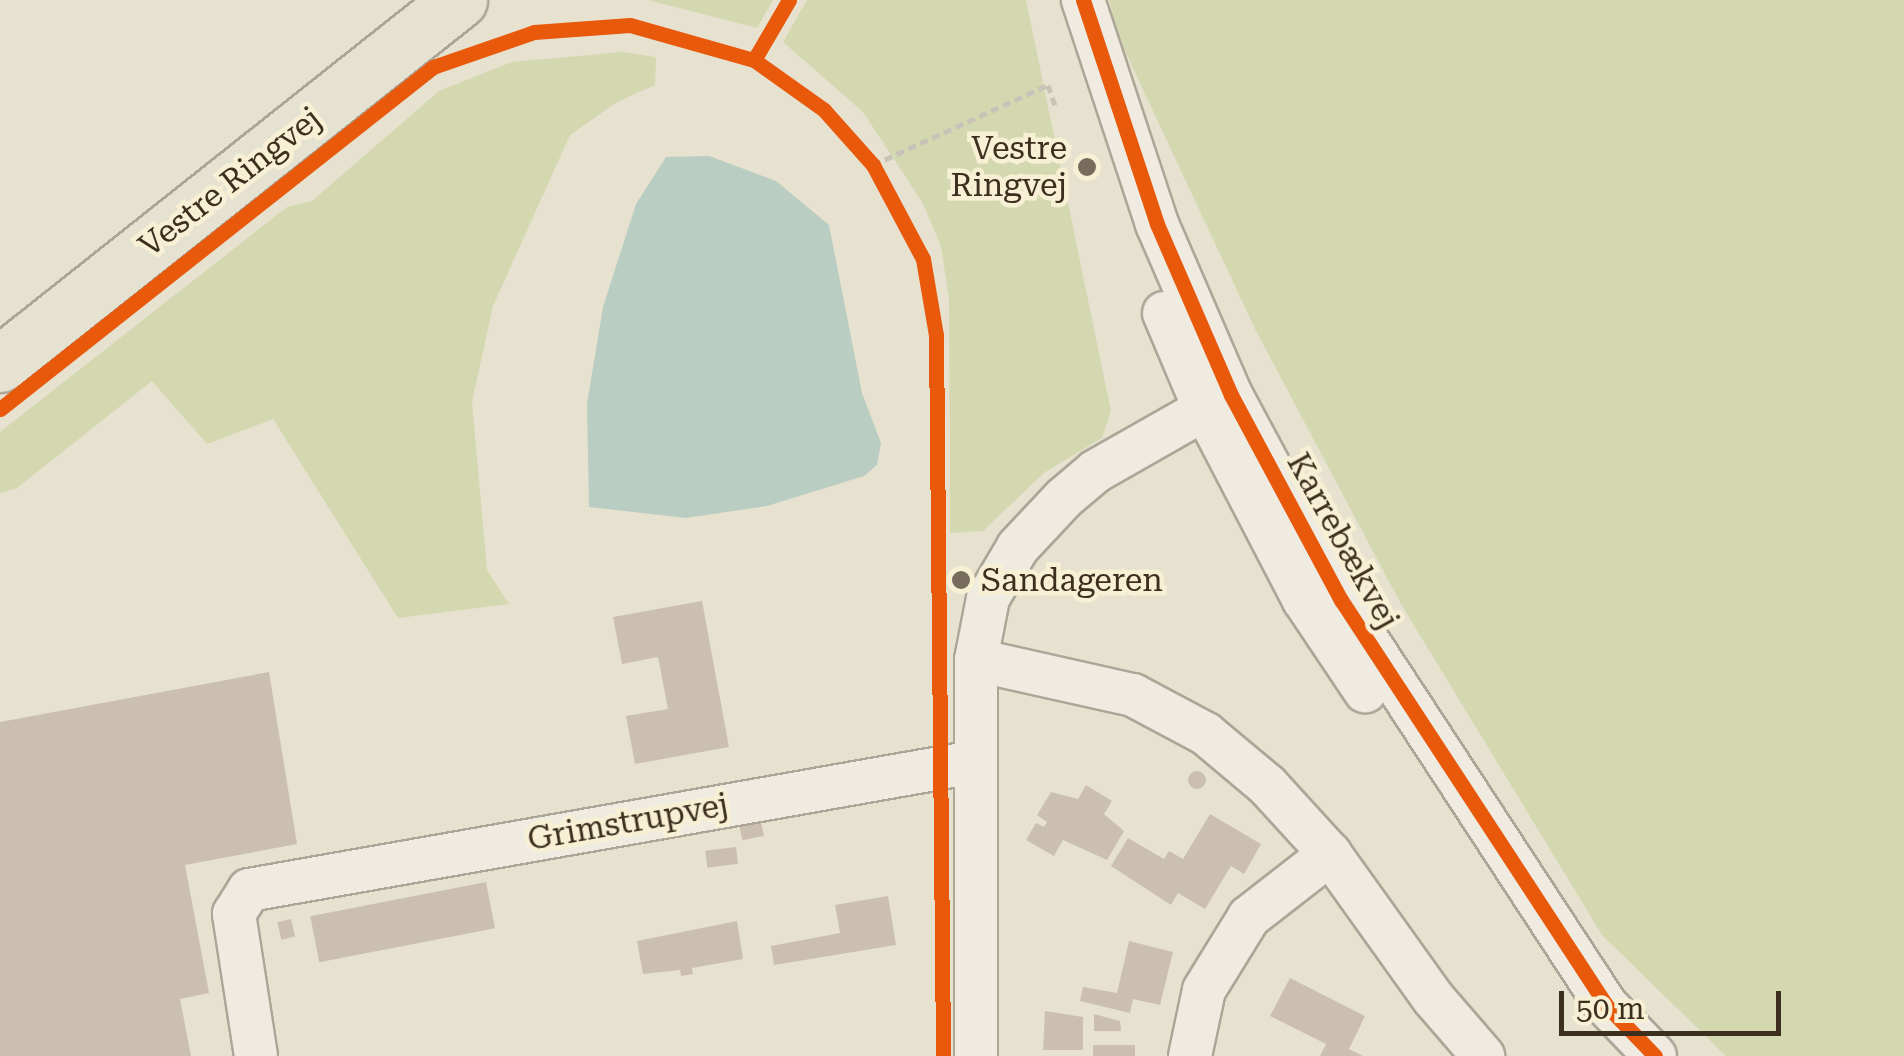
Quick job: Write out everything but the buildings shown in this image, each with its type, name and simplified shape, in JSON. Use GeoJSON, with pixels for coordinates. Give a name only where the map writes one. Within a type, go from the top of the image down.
{"type":"FeatureCollection","features":[{"type":"Feature","properties":{"kind":"main road","name":"Vestre Ringvej"},"geometry":{"type":"LineString","coordinates":[[0,364],[459,0]]}},
{"type":"Feature","properties":{"kind":"street","name":"Karrebækvej"},"geometry":{"type":"LineString","coordinates":[[1060,0],[1128,220],[1218,402],[1304,600],[1448,816],[1554,952],[1656,1056]]}},
{"type":"Feature","properties":{"kind":"street","name":"Karrebækvej"},"geometry":{"type":"LineString","coordinates":[[1082,0],[1127,151],[1218,402],[1466,800],[1566,936],[1605,1004]]}},
{"type":"Feature","properties":{"kind":"street"},"geometry":{"type":"LineString","coordinates":[[976,1056],[976,660],[988,598],[1018,547],[1096,471],[1218,402]]}},
{"type":"Feature","properties":{"kind":"street"},"geometry":{"type":"LineString","coordinates":[[976,660],[1133,695],[1191,726],[1267,785],[1330,854],[1433,998],[1483,1056]]}},
{"type":"Feature","properties":{"kind":"street","name":"Grimstrupvej"},"geometry":{"type":"LineString","coordinates":[[256,1056],[234,914],[250,890],[974,762]]}},
{"type":"Feature","properties":{"kind":"street"},"geometry":{"type":"LineString","coordinates":[[1190,1056],[1204,990],[1249,917],[1330,854]]}},
{"type":"Feature","properties":{"kind":"path"},"geometry":{"type":"LineString","coordinates":[[873,164],[1048,85],[1056,108]]}},
{"type":"Feature","properties":{"kind":"path"},"geometry":{"type":"LineString","coordinates":[[861,151],[882,180]]}},
{"type":"Feature","properties":{"kind":"green space"},"geometry":{"type":"Polygon","coordinates":[[[648,0],[773,0],[757,28],[648,0]]]}},
{"type":"Feature","properties":{"kind":"green space"},"geometry":{"type":"Polygon","coordinates":[[[807,0],[1026,0],[1111,411],[1102,438],[1045,472],[983,531],[950,533],[949,299],[941,246],[922,202],[863,112],[783,42],[807,0]]]}},
{"type":"Feature","properties":{"kind":"green space"},"geometry":{"type":"Polygon","coordinates":[[[1109,0],[1904,0],[1904,1056],[1726,1056],[1602,935],[1401,604],[1256,331],[1117,34],[1109,0]]]}},
{"type":"Feature","properties":{"kind":"green space"},"geometry":{"type":"Polygon","coordinates":[[[622,52],[656,57],[655,85],[617,102],[570,135],[493,306],[472,402],[487,570],[509,604],[398,618],[273,419],[207,444],[152,381],[17,488],[0,493],[0,432],[287,207],[312,201],[439,91],[512,62],[622,52]]]}},
{"type":"Feature","properties":{"kind":"shaded area"},"geometry":{"type":"Polygon","coordinates":[[[709,156],[776,181],[829,225],[862,393],[881,443],[877,465],[864,476],[767,506],[686,518],[589,507],[587,404],[603,307],[636,204],[666,157],[709,156]]]}},
{"type":"Feature","properties":{"kind":"cycle path"},"geometry":{"type":"LineString","coordinates":[[789,0],[754,60],[824,110],[873,165],[923,259],[936,335],[943,1056]]}},
{"type":"Feature","properties":{"kind":"cycle path"},"geometry":{"type":"LineString","coordinates":[[1083,0],[1157,224],[1231,395],[1341,600],[1605,1004],[1655,1056]]}},
{"type":"Feature","properties":{"kind":"cycle path"},"geometry":{"type":"LineString","coordinates":[[0,409],[433,67],[534,32],[630,25],[754,60]]}},
{"type":"Feature","properties":{"kind":"place","name":"Vestre Ringvej"},"geometry":{"type":"Point","coordinates":[1087,167]}},
{"type":"Feature","properties":{"kind":"place","name":"Sandageren"},"geometry":{"type":"Point","coordinates":[961,580]}}]}
